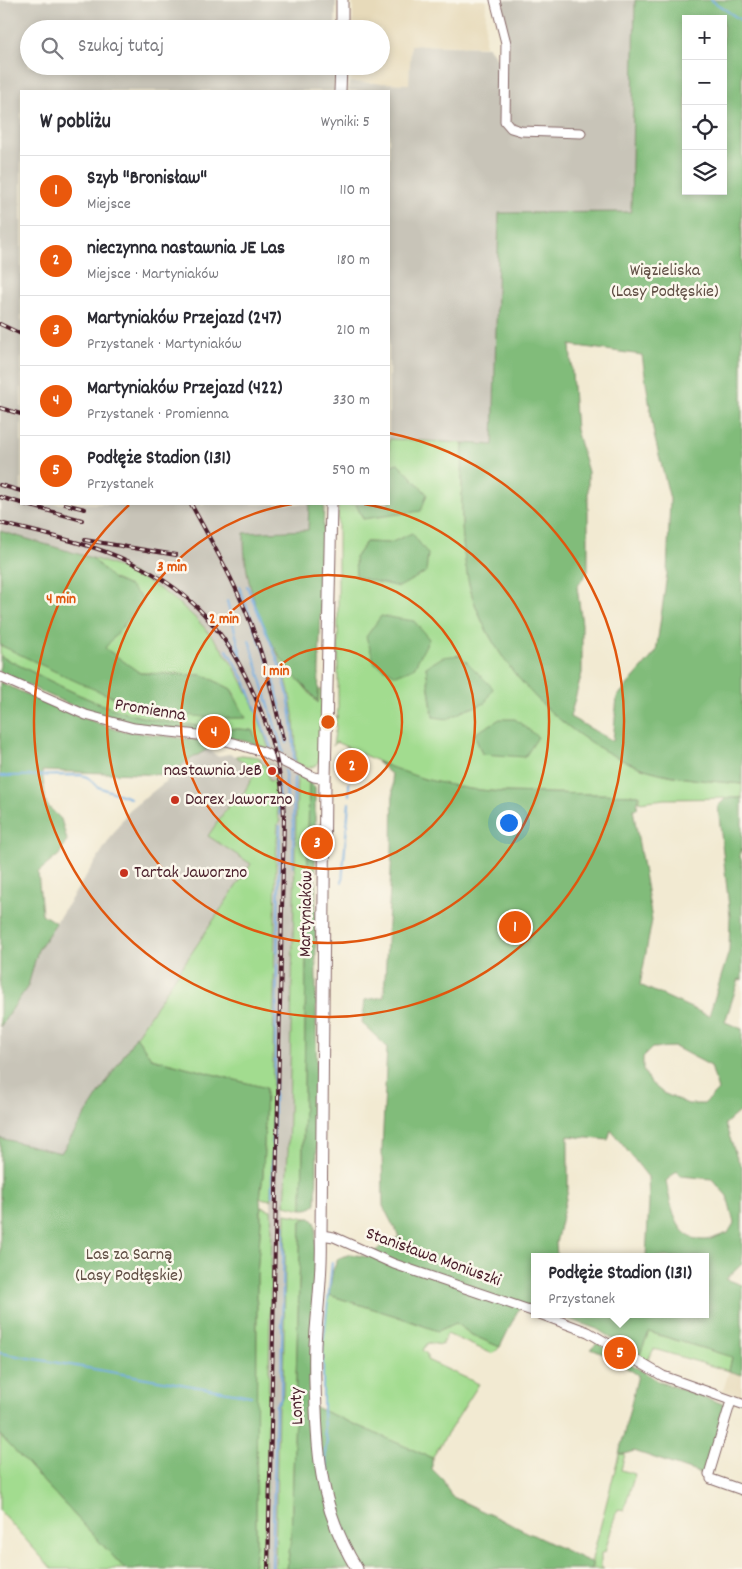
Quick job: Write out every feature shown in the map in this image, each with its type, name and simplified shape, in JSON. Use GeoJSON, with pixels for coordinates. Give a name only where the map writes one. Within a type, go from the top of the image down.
{"type":"FeatureCollection","features":[{"type":"Feature","properties":{"kind":"main road"},"geometry":{"type":"LineString","coordinates":[[342,0],[342,20]]}},
{"type":"Feature","properties":{"kind":"main road"},"geometry":{"type":"LineString","coordinates":[[340,90],[341,75]]}},
{"type":"Feature","properties":{"kind":"main road","name":"Martyniaków"},"geometry":{"type":"LineString","coordinates":[[321,1235],[325,778],[331,505]]}},
{"type":"Feature","properties":{"kind":"main road","name":"Lonty"},"geometry":{"type":"LineString","coordinates":[[321,1235],[322,1256],[314,1354],[318,1460],[322,1483],[334,1524],[357,1569]]}},
{"type":"Feature","properties":{"kind":"street"},"geometry":{"type":"LineString","coordinates":[[495,0],[506,43],[505,121],[511,128],[521,131],[581,133]]}},
{"type":"Feature","properties":{"kind":"street","name":"Promienna"},"geometry":{"type":"LineString","coordinates":[[0,677],[94,718],[134,728],[207,736],[234,743],[263,752],[314,777],[325,778]]}},
{"type":"Feature","properties":{"kind":"street","name":"Stanisława Moniuszki"},"geometry":{"type":"LineString","coordinates":[[321,1235],[334,1237],[394,1264],[531,1311]]}},
{"type":"Feature","properties":{"kind":"street"},"geometry":{"type":"LineString","coordinates":[[551,1318],[588,1332],[663,1376],[742,1404]]}},
{"type":"Feature","properties":{"kind":"street"},"geometry":{"type":"LineString","coordinates":[[731,1401],[710,1476],[742,1490]]}},
{"type":"Feature","properties":{"kind":"shaded area"},"geometry":{"type":"Polygon","coordinates":[[[0,0],[336,0],[335,20],[20,20],[20,75],[334,75],[334,90],[20,90],[20,505],[309,505],[308,530],[244,533],[262,620],[280,660],[287,684],[295,725],[296,764],[269,750],[253,704],[235,668],[208,630],[178,602],[152,584],[105,562],[0,531],[0,0]]]}},
{"type":"Feature","properties":{"kind":"shaded area"},"geometry":{"type":"Polygon","coordinates":[[[353,0],[486,0],[485,46],[411,45],[409,84],[351,82],[351,75],[390,75],[390,20],[353,20],[353,0]]]}},
{"type":"Feature","properties":{"kind":"shaded area"},"geometry":{"type":"Polygon","coordinates":[[[501,0],[635,0],[631,212],[499,213],[493,445],[390,439],[390,90],[348,90],[349,82],[409,84],[411,45],[488,47],[502,65],[501,0]]]}},
{"type":"Feature","properties":{"kind":"shaded area"},"geometry":{"type":"Polygon","coordinates":[[[208,749],[217,756],[229,754],[236,756],[269,786],[275,780],[269,781],[259,757],[297,774],[288,1152],[285,1205],[287,1225],[283,1396],[278,1407],[275,1569],[265,1569],[278,825],[136,1036],[61,1153],[0,1138],[0,1027],[28,986],[38,950],[128,811],[165,782],[184,763],[208,749]]]}},
{"type":"Feature","properties":{"kind":"shaded area"},"geometry":{"type":"Polygon","coordinates":[[[729,1371],[742,1375],[742,1397],[723,1391],[729,1371]]]}},
{"type":"Feature","properties":{"kind":"green space","name":"Wiązieliska (Lasy Podłęskie)"},"geometry":{"type":"Polygon","coordinates":[[[635,0],[742,0],[742,784],[683,778],[648,770],[618,758],[589,741],[561,720],[535,696],[512,669],[492,640],[477,610],[468,579],[463,545],[463,443],[493,445],[499,213],[631,212],[635,0]],[[570,345],[576,430],[588,472],[588,571],[577,587],[582,624],[582,673],[570,717],[613,741],[617,697],[656,652],[667,574],[670,499],[654,435],[642,355],[570,345]]]}},
{"type":"Feature","properties":{"kind":"green space"},"geometry":{"type":"Polygon","coordinates":[[[390,439],[463,443],[462,528],[468,579],[477,610],[492,640],[511,669],[535,696],[561,720],[589,741],[619,758],[648,770],[671,776],[742,784],[742,798],[665,799],[639,802],[639,795],[502,792],[469,789],[445,785],[401,772],[336,742],[333,746],[338,709],[338,505],[356,505],[363,519],[427,494],[398,463],[390,466],[390,439]],[[366,542],[355,558],[390,543],[366,542]],[[426,667],[433,717],[463,711],[485,703],[426,667]]]}},
{"type":"Feature","properties":{"kind":"green space"},"geometry":{"type":"Polygon","coordinates":[[[398,463],[427,494],[421,511],[363,519],[356,505],[390,505],[390,466],[398,463]]]}},
{"type":"Feature","properties":{"kind":"green space"},"geometry":{"type":"Polygon","coordinates":[[[309,505],[324,505],[318,703],[288,668],[269,637],[255,604],[244,550],[244,533],[308,530],[309,505]]]}},
{"type":"Feature","properties":{"kind":"green space"},"geometry":{"type":"Polygon","coordinates":[[[0,531],[92,558],[113,579],[129,586],[144,600],[105,648],[140,673],[203,675],[231,689],[246,718],[189,716],[133,704],[82,684],[0,645],[0,531]]]}},
{"type":"Feature","properties":{"kind":"green space"},"geometry":{"type":"Polygon","coordinates":[[[412,533],[428,554],[426,572],[399,587],[356,577],[355,558],[366,542],[390,543],[412,533]]]}},
{"type":"Feature","properties":{"kind":"green space"},"geometry":{"type":"Polygon","coordinates":[[[92,558],[144,580],[167,595],[208,631],[239,676],[257,714],[269,750],[259,745],[252,730],[173,723],[126,713],[78,694],[0,656],[0,645],[115,698],[149,708],[235,695],[231,689],[203,675],[140,673],[104,648],[135,592],[129,586],[113,579],[92,558]]]}},
{"type":"Feature","properties":{"kind":"green space"},"geometry":{"type":"Polygon","coordinates":[[[381,616],[414,621],[429,639],[414,668],[396,675],[375,663],[366,637],[381,616]]]}},
{"type":"Feature","properties":{"kind":"green space"},"geometry":{"type":"Polygon","coordinates":[[[275,648],[318,703],[319,690],[324,690],[321,756],[318,763],[313,767],[305,767],[296,763],[292,704],[275,648]]]}},
{"type":"Feature","properties":{"kind":"green space"},"geometry":{"type":"Polygon","coordinates":[[[460,655],[493,688],[485,703],[448,719],[433,717],[426,667],[443,657],[460,655]]]}},
{"type":"Feature","properties":{"kind":"green space"},"geometry":{"type":"Polygon","coordinates":[[[0,656],[110,708],[141,717],[173,723],[252,730],[259,745],[241,740],[131,723],[98,715],[55,698],[0,672],[0,656]]]}},
{"type":"Feature","properties":{"kind":"green space"},"geometry":{"type":"Polygon","coordinates":[[[0,682],[54,707],[117,730],[205,741],[208,749],[184,763],[172,775],[42,771],[46,804],[61,819],[67,840],[59,855],[38,872],[42,914],[56,923],[38,950],[28,986],[0,1027],[0,682]]]}},
{"type":"Feature","properties":{"kind":"green space"},"geometry":{"type":"Polygon","coordinates":[[[500,719],[515,719],[538,737],[525,757],[482,754],[474,734],[500,719]]]}},
{"type":"Feature","properties":{"kind":"green space"},"geometry":{"type":"Polygon","coordinates":[[[236,756],[259,757],[261,763],[266,766],[269,781],[275,780],[278,818],[280,820],[278,824],[276,861],[271,1200],[260,1198],[263,1175],[266,1088],[151,1058],[136,1036],[251,864],[208,836],[237,793],[242,796],[255,773],[236,756]]]}},
{"type":"Feature","properties":{"kind":"green space"},"geometry":{"type":"Polygon","coordinates":[[[377,762],[424,779],[469,789],[502,792],[639,795],[637,809],[633,809],[652,920],[640,985],[709,1016],[729,951],[730,917],[718,806],[726,798],[742,798],[742,847],[740,857],[742,861],[742,980],[739,979],[725,1022],[742,1029],[742,1111],[725,1124],[737,1158],[742,1166],[742,1264],[726,1279],[742,1285],[742,1375],[729,1371],[732,1357],[649,1332],[639,1356],[597,1329],[566,1318],[639,1318],[643,1320],[643,1318],[709,1318],[709,1253],[646,1253],[649,1202],[648,1177],[611,1130],[608,1140],[568,1136],[568,1190],[556,1243],[557,1253],[531,1253],[531,1307],[521,1304],[500,1347],[472,1335],[456,1323],[438,1331],[329,1295],[333,1270],[338,1259],[350,1254],[368,1257],[384,1244],[399,1237],[383,1206],[382,1150],[387,1047],[362,1023],[365,1000],[384,997],[392,851],[393,783],[391,774],[377,762]],[[675,1047],[652,1048],[643,1057],[643,1070],[651,1083],[663,1093],[688,1104],[704,1104],[718,1090],[711,1066],[675,1047]],[[677,1171],[666,1181],[672,1210],[681,1228],[687,1235],[695,1239],[706,1240],[728,1233],[734,1223],[727,1196],[712,1179],[681,1176],[677,1171]]]}},
{"type":"Feature","properties":{"kind":"green space"},"geometry":{"type":"Polygon","coordinates":[[[297,774],[309,782],[302,1209],[285,1205],[288,1152],[297,774]]]}},
{"type":"Feature","properties":{"kind":"green space"},"geometry":{"type":"Polygon","coordinates":[[[309,782],[315,788],[317,1169],[316,1203],[310,1208],[302,1209],[309,782]]]}},
{"type":"Feature","properties":{"kind":"green space","name":"Las za Sarną (Lasy Podłęskie)"},"geometry":{"type":"Polygon","coordinates":[[[136,1036],[151,1058],[266,1088],[257,1275],[256,1545],[253,1569],[125,1569],[0,1435],[0,1138],[61,1153],[136,1036]]]}},
{"type":"Feature","properties":{"kind":"green space"},"geometry":{"type":"Polygon","coordinates":[[[261,1207],[271,1210],[272,1229],[265,1569],[253,1569],[256,1545],[257,1275],[261,1207]]]}},
{"type":"Feature","properties":{"kind":"green space"},"geometry":{"type":"Polygon","coordinates":[[[286,1214],[306,1218],[301,1221],[291,1538],[287,1569],[275,1569],[278,1406],[283,1396],[286,1214]]]}},
{"type":"Feature","properties":{"kind":"green space"},"geometry":{"type":"Polygon","coordinates":[[[311,1218],[315,1222],[316,1227],[310,1405],[432,1458],[432,1469],[443,1480],[451,1496],[592,1563],[592,1569],[287,1569],[291,1538],[301,1221],[311,1218]]]}},
{"type":"Feature","properties":{"kind":"green space"},"geometry":{"type":"Polygon","coordinates":[[[329,1295],[438,1331],[455,1323],[472,1335],[500,1347],[493,1354],[447,1334],[442,1345],[428,1343],[422,1350],[427,1354],[427,1360],[479,1384],[432,1458],[323,1411],[324,1339],[329,1295]]]}},
{"type":"Feature","properties":{"kind":"green space"},"geometry":{"type":"Polygon","coordinates":[[[649,1332],[732,1357],[729,1371],[654,1349],[647,1361],[639,1356],[649,1332]]]}},
{"type":"Feature","properties":{"kind":"green space"},"geometry":{"type":"Polygon","coordinates":[[[597,1343],[660,1382],[726,1405],[705,1475],[634,1451],[619,1454],[638,1375],[608,1356],[591,1349],[597,1343]]]}},
{"type":"Feature","properties":{"kind":"green space"},"geometry":{"type":"Polygon","coordinates":[[[0,1435],[125,1569],[52,1569],[0,1511],[0,1435]]]}},
{"type":"Feature","properties":{"kind":"green space"},"geometry":{"type":"Polygon","coordinates":[[[619,1454],[625,1454],[621,1470],[635,1474],[624,1510],[617,1509],[605,1552],[601,1553],[601,1567],[604,1569],[592,1569],[592,1559],[619,1454]]]}},
{"type":"Feature","properties":{"kind":"waterway"},"geometry":{"type":"LineString","coordinates":[[711,0],[742,21]]}},
{"type":"Feature","properties":{"kind":"waterway"},"geometry":{"type":"LineString","coordinates":[[247,586],[274,651],[287,691],[294,743],[294,760]]}},
{"type":"Feature","properties":{"kind":"waterway"},"geometry":{"type":"LineString","coordinates":[[239,587],[272,672],[287,743]]}},
{"type":"Feature","properties":{"kind":"waterway"},"geometry":{"type":"LineString","coordinates":[[227,601],[242,658],[228,637]]}},
{"type":"Feature","properties":{"kind":"waterway"},"geometry":{"type":"LineString","coordinates":[[249,640],[283,752]]}},
{"type":"Feature","properties":{"kind":"waterway"},"geometry":{"type":"LineString","coordinates":[[227,650],[245,681],[271,748]]}},
{"type":"Feature","properties":{"kind":"waterway"},"geometry":{"type":"LineString","coordinates":[[285,771],[287,800]]}},
{"type":"Feature","properties":{"kind":"waterway"},"geometry":{"type":"LineString","coordinates":[[0,776],[81,775],[87,777],[98,787],[130,798]]}},
{"type":"Feature","properties":{"kind":"waterway"},"geometry":{"type":"LineString","coordinates":[[293,866],[294,778]]}},
{"type":"Feature","properties":{"kind":"waterway"},"geometry":{"type":"LineString","coordinates":[[277,780],[280,815]]}},
{"type":"Feature","properties":{"kind":"waterway"},"geometry":{"type":"LineString","coordinates":[[349,783],[349,795]]}},
{"type":"Feature","properties":{"kind":"waterway"},"geometry":{"type":"LineString","coordinates":[[342,882],[349,803]]}},
{"type":"Feature","properties":{"kind":"waterway"},"geometry":{"type":"LineString","coordinates":[[272,1196],[280,826]]}},
{"type":"Feature","properties":{"kind":"waterway"},"geometry":{"type":"LineString","coordinates":[[272,1569],[276,1405],[281,1398],[284,1225]]}},
{"type":"Feature","properties":{"kind":"waterway"},"geometry":{"type":"LineString","coordinates":[[332,1262],[323,1346],[323,1411],[324,1433],[327,1440],[325,1453],[331,1492],[356,1556]]}},
{"type":"Feature","properties":{"kind":"waterway"},"geometry":{"type":"LineString","coordinates":[[0,1353],[251,1396]]}},
{"type":"Feature","properties":{"kind":"railway"},"geometry":{"type":"LineString","coordinates":[[0,324],[20,334]]}},
{"type":"Feature","properties":{"kind":"railway"},"geometry":{"type":"LineString","coordinates":[[0,408],[20,414]]}},
{"type":"Feature","properties":{"kind":"railway"},"geometry":{"type":"LineString","coordinates":[[0,485],[20,491]]}},
{"type":"Feature","properties":{"kind":"railway"},"geometry":{"type":"LineString","coordinates":[[0,497],[20,503]]}},
{"type":"Feature","properties":{"kind":"railway"},"geometry":{"type":"LineString","coordinates":[[28,505],[82,520]]}},
{"type":"Feature","properties":{"kind":"railway"},"geometry":{"type":"LineString","coordinates":[[69,505],[85,509]]}},
{"type":"Feature","properties":{"kind":"railway"},"geometry":{"type":"LineString","coordinates":[[192,505],[226,570],[250,621],[268,675],[283,739]]}},
{"type":"Feature","properties":{"kind":"railway"},"geometry":{"type":"LineString","coordinates":[[0,523],[99,549],[130,562],[176,589],[195,605],[211,623],[239,663],[266,724],[274,750],[282,789],[284,817],[268,1569]]}},
{"type":"Feature","properties":{"kind":"railway"},"geometry":{"type":"LineString","coordinates":[[85,540],[176,555]]}},
{"type":"Feature","properties":{"kind":"place","name":"Martyniaków Przejazd (422)"},"geometry":{"type":"Point","coordinates":[214,732]}},
{"type":"Feature","properties":{"kind":"place","name":"nieczynna nastawnia JE Las"},"geometry":{"type":"Point","coordinates":[352,766]}},
{"type":"Feature","properties":{"kind":"place","name":"nastawnia JeB"},"geometry":{"type":"Point","coordinates":[272,771]}},
{"type":"Feature","properties":{"kind":"place","name":"Darex Jaworzno"},"geometry":{"type":"Point","coordinates":[175,800]}},
{"type":"Feature","properties":{"kind":"place","name":"Martyniaków Przejazd (247)"},"geometry":{"type":"Point","coordinates":[317,843]}},
{"type":"Feature","properties":{"kind":"place","name":"Tartak Jaworzno"},"geometry":{"type":"Point","coordinates":[124,873]}},
{"type":"Feature","properties":{"kind":"place","name":"Szyb \"Bronisław\""},"geometry":{"type":"Point","coordinates":[515,927]}},
{"type":"Feature","properties":{"kind":"place","name":"Podłęże Stadion (131)"},"geometry":{"type":"Point","coordinates":[620,1353]}}]}
